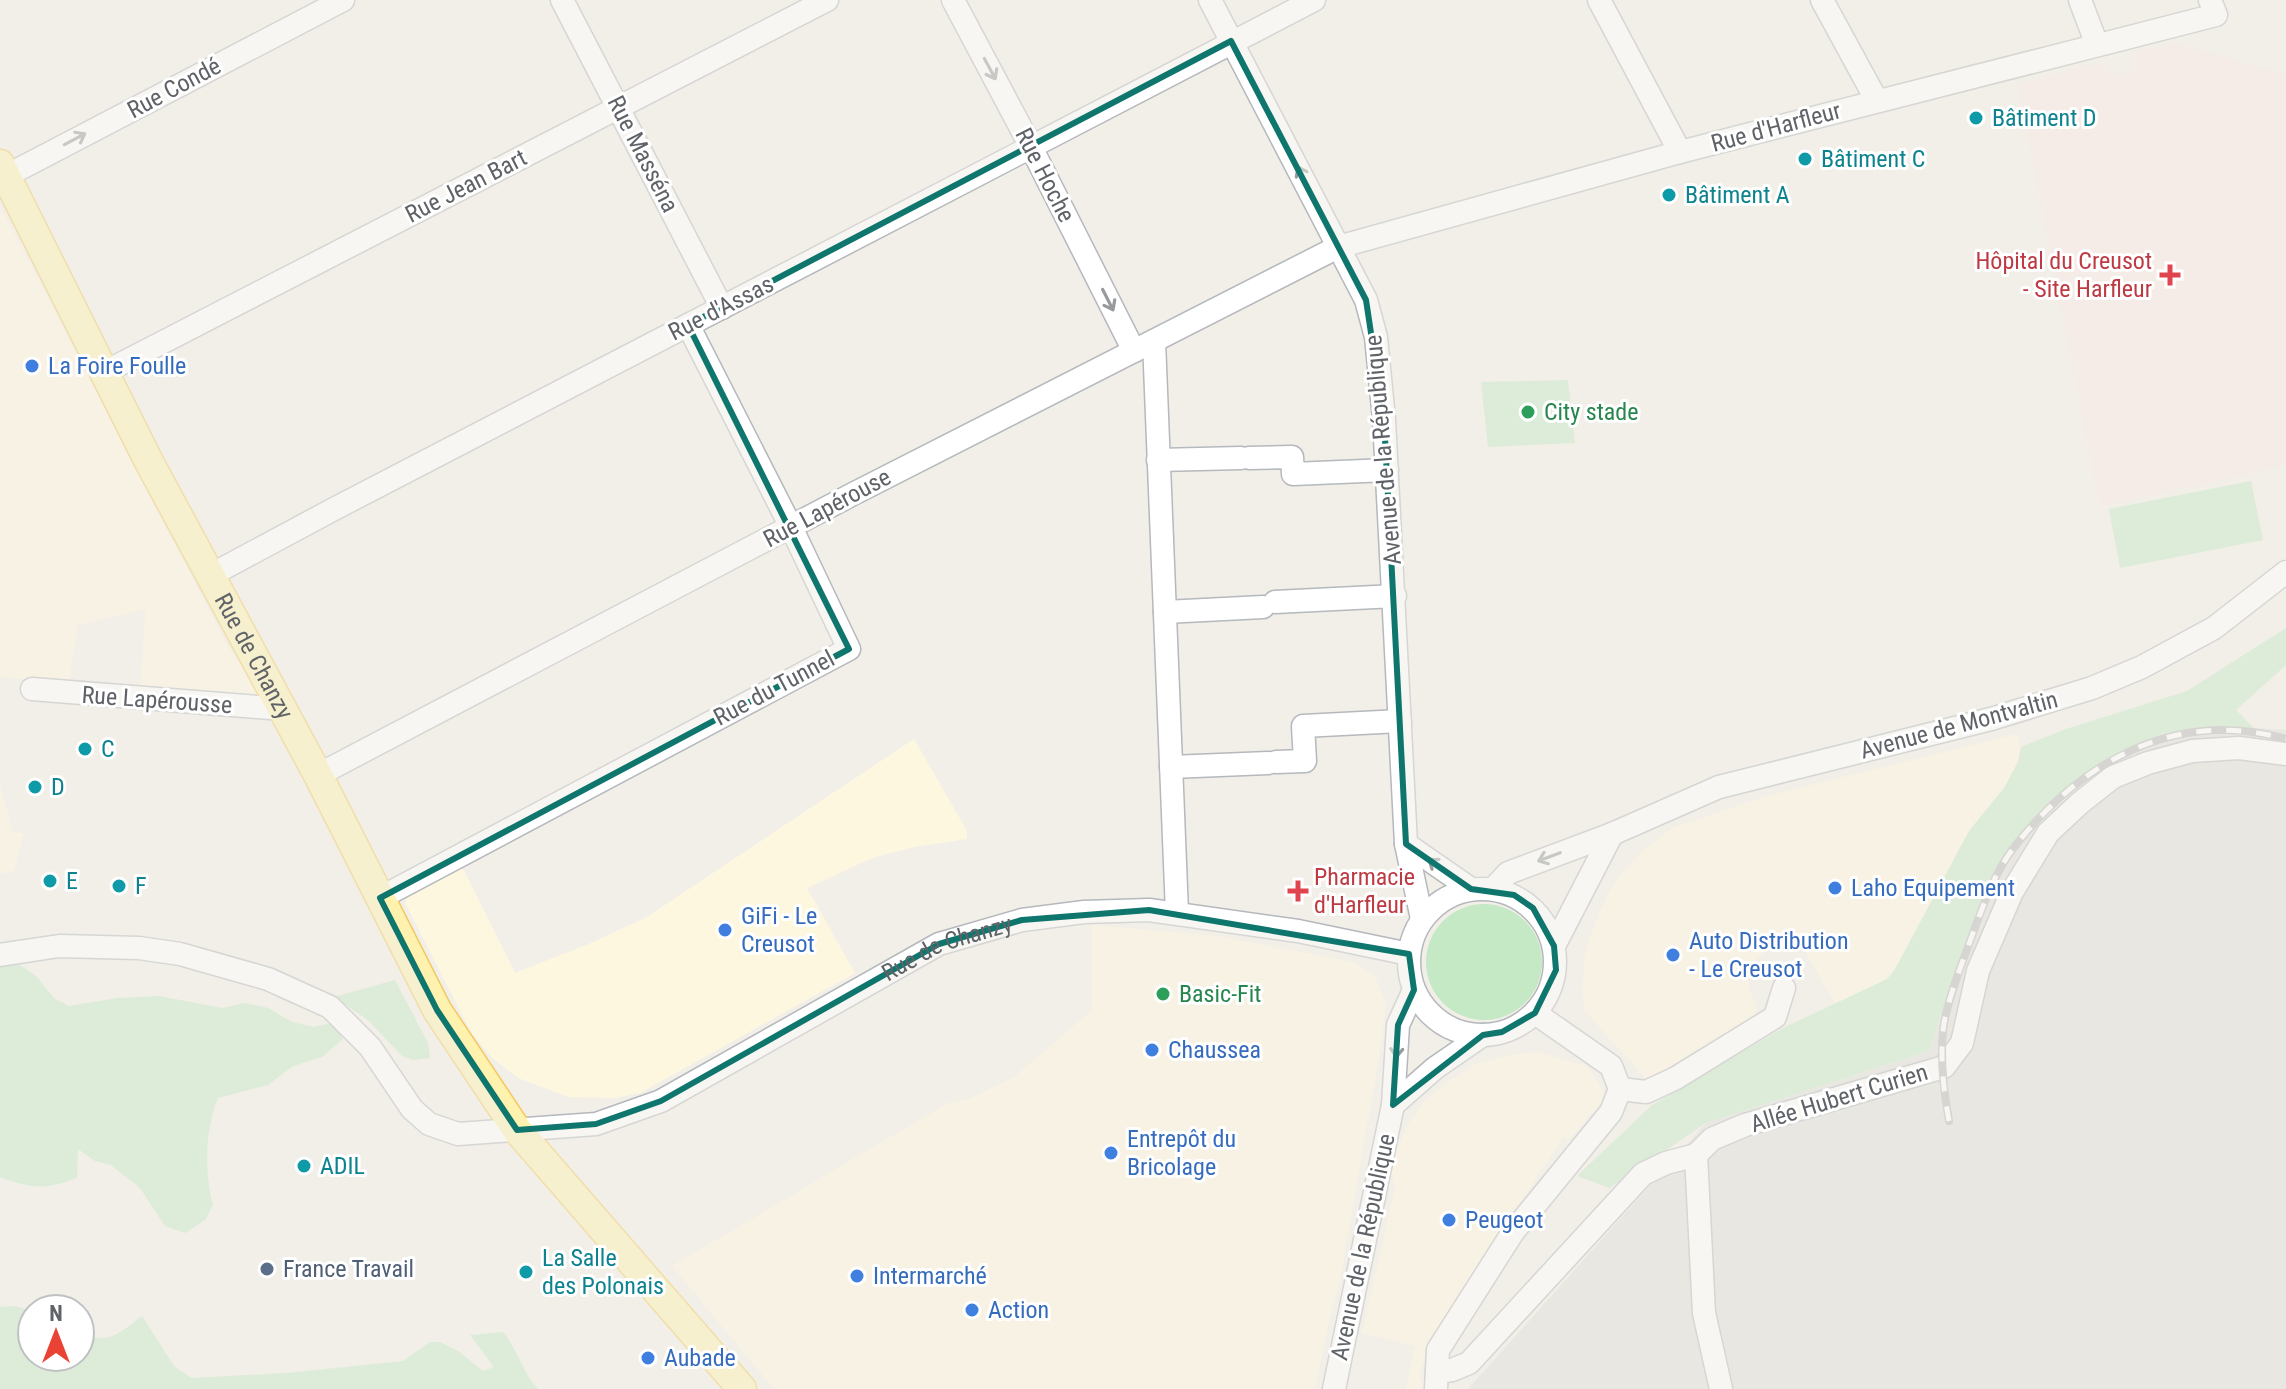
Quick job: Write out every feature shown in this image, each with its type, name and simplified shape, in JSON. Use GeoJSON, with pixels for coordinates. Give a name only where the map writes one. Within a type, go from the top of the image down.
{"type":"FeatureCollection","features":[{"type":"Feature","properties":{"kind":"main road","name":"Rue de Chanzy"},"geometry":{"type":"LineString","coordinates":[[2,166],[148,460],[318,775],[437,1010],[517,1130]]}},
{"type":"Feature","properties":{"kind":"main road"},"geometry":{"type":"LineString","coordinates":[[517,1130],[742,1389]]}},
{"type":"Feature","properties":{"kind":"street","name":"Rue Condé"},"geometry":{"type":"LineString","coordinates":[[2,166],[343,0]]}},
{"type":"Feature","properties":{"kind":"street","name":"Rue Masséna"},"geometry":{"type":"LineString","coordinates":[[562,0],[722,308]]}},
{"type":"Feature","properties":{"kind":"street","name":"Rue Jean Bart"},"geometry":{"type":"LineString","coordinates":[[105,372],[827,0]]}},
{"type":"Feature","properties":{"kind":"street","name":"Rue Hoche"},"geometry":{"type":"LineString","coordinates":[[953,0],[1031,147],[1144,346]]}},
{"type":"Feature","properties":{"kind":"street","name":"Avenue de la République"},"geometry":{"type":"LineString","coordinates":[[1210,0],[1366,300],[1376,337],[1395,596],[1406,844],[1422,919]]}},
{"type":"Feature","properties":{"kind":"street","name":"Rue d'Assas"},"geometry":{"type":"LineString","coordinates":[[211,575],[1314,0]]}},
{"type":"Feature","properties":{"kind":"street"},"geometry":{"type":"LineString","coordinates":[[1599,0],[1680,152]]}},
{"type":"Feature","properties":{"kind":"street"},"geometry":{"type":"LineString","coordinates":[[1822,0],[1877,101]]}},
{"type":"Feature","properties":{"kind":"street"},"geometry":{"type":"LineString","coordinates":[[2080,0],[2097,45]]}},
{"type":"Feature","properties":{"kind":"street","name":"Rue d'Harfleur"},"geometry":{"type":"LineString","coordinates":[[1338,247],[1680,152],[2097,45],[2213,8]]}},
{"type":"Feature","properties":{"kind":"street","name":"Rue Lapérouse"},"geometry":{"type":"LineString","coordinates":[[318,775],[791,527],[1338,247]]}},
{"type":"Feature","properties":{"kind":"street","name":"Rue du Tunnel"},"geometry":{"type":"LineString","coordinates":[[380,898],[849,649],[688,325]]}},
{"type":"Feature","properties":{"kind":"street"},"geometry":{"type":"LineString","coordinates":[[1144,346],[1158,460],[1177,913]]}},
{"type":"Feature","properties":{"kind":"street"},"geometry":{"type":"LineString","coordinates":[[1158,460],[1292,457],[1293,474],[1387,470]]}},
{"type":"Feature","properties":{"kind":"street","name":"Avenue de Montvaltin"},"geometry":{"type":"LineString","coordinates":[[1482,889],[1508,873],[1612,834],[1719,787],[1991,719],[2092,688],[2142,667],[2214,628],[2286,572]]}},
{"type":"Feature","properties":{"kind":"street"},"geometry":{"type":"LineString","coordinates":[[1165,612],[1395,596]]}},
{"type":"Feature","properties":{"kind":"street","name":"Rue Lapérousse"},"geometry":{"type":"LineString","coordinates":[[32,689],[283,709]]}},
{"type":"Feature","properties":{"kind":"street"},"geometry":{"type":"LineString","coordinates":[[1171,767],[1305,761],[1303,726],[1400,721]]}},
{"type":"Feature","properties":{"kind":"street","name":"Allée Hubert Curien"},"geometry":{"type":"LineString","coordinates":[[1436,1380],[1469,1363],[1643,1174],[1666,1163],[1696,1155],[1712,1139],[1745,1125],[1944,1067],[1962,1043],[1978,971],[1992,934],[2030,860],[2048,833],[2113,777],[2192,751],[2239,748],[2286,754]]}},
{"type":"Feature","properties":{"kind":"street"},"geometry":{"type":"LineString","coordinates":[[1554,946],[1612,834]]}},
{"type":"Feature","properties":{"kind":"street"},"geometry":{"type":"LineString","coordinates":[[1406,844],[1482,889],[1514,895],[1533,908],[1546,925],[1554,946],[1556,970],[1549,993],[1535,1013],[1511,1029],[1483,1035],[1461,1032],[1442,1023],[1425,1008],[1414,990],[1409,972],[1413,936],[1422,919],[1444,900],[1482,889]]}},
{"type":"Feature","properties":{"kind":"street","name":"Rue de Chanzy"},"geometry":{"type":"LineString","coordinates":[[0,955],[59,946],[139,948],[180,954],[268,979],[330,1007],[370,1047],[412,1109],[429,1124],[458,1134],[596,1124],[661,1101],[939,944],[1022,920],[1084,912],[1149,910],[1285,929],[1409,954]]}},
{"type":"Feature","properties":{"kind":"street"},"geometry":{"type":"LineString","coordinates":[[1620,1089],[1646,1092],[1676,1078],[1775,1017],[1784,988]]}},
{"type":"Feature","properties":{"kind":"street","name":"Avenue de la République"},"geometry":{"type":"LineString","coordinates":[[1334,1389],[1393,1105],[1398,1025],[1414,990]]}},
{"type":"Feature","properties":{"kind":"street"},"geometry":{"type":"LineString","coordinates":[[1436,1380],[1438,1350],[1513,1232],[1611,1112],[1620,1089],[1611,1066],[1535,1013]]}},
{"type":"Feature","properties":{"kind":"street","name":"Avenue de la République"},"geometry":{"type":"LineString","coordinates":[[1393,1105],[1435,1068],[1483,1035]]}},
{"type":"Feature","properties":{"kind":"street"},"geometry":{"type":"LineString","coordinates":[[1696,1155],[1704,1313],[1721,1389]]}},
{"type":"Feature","properties":{"kind":"highlighted area"},"geometry":{"type":"Polygon","coordinates":[[[1231,41],[1366,300],[1384,419],[1406,844],[1471,889],[1514,895],[1533,908],[1554,946],[1556,970],[1535,1013],[1502,1032],[1483,1035],[1393,1105],[1398,1025],[1414,990],[1409,954],[1149,910],[1022,920],[939,944],[661,1101],[596,1124],[517,1130],[437,1010],[380,898],[849,649],[688,325],[1231,41]]]}},
{"type":"Feature","properties":{"kind":"shaded area","name":"Hôpital du Creusot - Site Harfleur"},"geometry":{"type":"Polygon","coordinates":[[[2175,43],[2286,75],[2286,465],[2100,507],[2018,85],[2093,64],[2103,64],[2109,76],[2137,70],[2134,53],[2175,43]]]}},
{"type":"Feature","properties":{"kind":"shaded area"},"geometry":{"type":"Polygon","coordinates":[[[0,206],[226,643],[263,697],[140,688],[146,609],[78,625],[69,682],[0,677],[0,206]]]}},
{"type":"Feature","properties":{"kind":"shaded area"},"geometry":{"type":"Polygon","coordinates":[[[2220,726],[2286,730],[2286,1389],[1468,1389],[1706,1123],[1929,1051],[1968,935],[2018,838],[2076,779],[2160,734],[2220,726]]]}},
{"type":"Feature","properties":{"kind":"shaded area"},"geometry":{"type":"Polygon","coordinates":[[[2016,734],[2021,747],[2018,762],[2004,788],[1969,831],[1887,979],[1836,1005],[1805,951],[1791,945],[1766,950],[1749,971],[1749,989],[1757,1008],[1756,1016],[1649,1082],[1584,1010],[1582,986],[1586,948],[1614,883],[1641,852],[1673,828],[1763,797],[2016,734]]]}},
{"type":"Feature","properties":{"kind":"shaded area","name":"GiFi - Le Creusot"},"geometry":{"type":"Polygon","coordinates":[[[914,739],[967,831],[967,839],[914,847],[872,858],[807,888],[855,973],[640,1093],[616,1098],[568,1097],[518,1078],[491,1057],[471,1032],[405,903],[412,888],[461,865],[515,973],[647,917],[914,739]]]}},
{"type":"Feature","properties":{"kind":"shaded area"},"geometry":{"type":"Polygon","coordinates":[[[0,784],[13,833],[24,833],[14,871],[0,874],[0,784]]]}},
{"type":"Feature","properties":{"kind":"shaded area"},"geometry":{"type":"Polygon","coordinates":[[[1092,925],[1218,936],[1353,962],[1375,976],[1386,1004],[1382,1040],[1339,1286],[1315,1389],[774,1389],[672,1266],[948,1103],[969,1099],[1014,1077],[1092,1010],[1092,925]]]}},
{"type":"Feature","properties":{"kind":"shaded area","name":"Peugeot"},"geometry":{"type":"Polygon","coordinates":[[[1539,1052],[1588,1067],[1604,1093],[1600,1104],[1569,1139],[1563,1137],[1432,1341],[1420,1371],[1422,1389],[1406,1389],[1415,1346],[1362,1333],[1395,1188],[1392,1171],[1398,1147],[1422,1104],[1445,1084],[1476,1064],[1510,1055],[1539,1052]]]}},
{"type":"Feature","properties":{"kind":"green space","name":"City stade"},"geometry":{"type":"Polygon","coordinates":[[[1568,380],[1575,443],[1488,447],[1481,382],[1568,380]]]}},
{"type":"Feature","properties":{"kind":"green space"},"geometry":{"type":"Polygon","coordinates":[[[2251,481],[2263,540],[2120,568],[2109,509],[2251,481]]]}},
{"type":"Feature","properties":{"kind":"green space"},"geometry":{"type":"Polygon","coordinates":[[[2286,628],[2286,665],[2236,710],[2254,728],[2220,726],[2160,734],[2076,779],[2018,838],[1968,935],[1929,1051],[1706,1123],[1610,1188],[1577,1176],[1652,1105],[1783,1028],[1887,979],[1969,831],[2004,788],[2018,762],[2021,747],[2066,729],[2187,691],[2286,628]]]}},
{"type":"Feature","properties":{"kind":"green space"},"geometry":{"type":"Polygon","coordinates":[[[1484,904],[1506,908],[1525,921],[1538,940],[1542,962],[1538,984],[1525,1003],[1506,1016],[1484,1020],[1462,1016],[1443,1003],[1430,984],[1426,962],[1430,940],[1443,921],[1462,908],[1484,904]]]}},
{"type":"Feature","properties":{"kind":"green space"},"geometry":{"type":"Polygon","coordinates":[[[17,963],[36,976],[54,998],[69,1006],[118,998],[159,996],[222,1008],[245,1003],[268,1008],[292,1022],[314,1027],[332,1023],[343,1039],[322,1057],[293,1066],[268,1085],[218,1098],[210,1123],[207,1151],[213,1205],[205,1220],[185,1233],[165,1226],[140,1188],[111,1165],[95,1161],[78,1149],[77,1178],[55,1185],[38,1186],[0,1177],[0,966],[17,963]]]}},
{"type":"Feature","properties":{"kind":"green space"},"geometry":{"type":"Polygon","coordinates":[[[395,980],[428,1043],[430,1058],[413,1060],[402,1056],[368,1020],[334,997],[395,980]]]}},
{"type":"Feature","properties":{"kind":"green space"},"geometry":{"type":"Polygon","coordinates":[[[16,1306],[16,1373],[96,1373],[96,1337],[114,1336],[142,1316],[174,1366],[191,1378],[287,1373],[403,1361],[430,1342],[440,1342],[458,1351],[483,1371],[494,1367],[470,1335],[503,1332],[538,1389],[0,1389],[0,1307],[16,1306]]]}},
{"type":"Feature","properties":{"kind":"railway"},"geometry":{"type":"LineString","coordinates":[[1949,1121],[1942,1053],[1944,1021],[1950,999],[1993,883],[2012,850],[2038,819],[2067,791],[2099,768],[2132,750],[2168,737],[2206,731],[2245,731],[2286,739]]}},
{"type":"Feature","properties":{"kind":"place","name":"Bâtiment D"},"geometry":{"type":"Point","coordinates":[1976,118]}},
{"type":"Feature","properties":{"kind":"place","name":"Bâtiment C"},"geometry":{"type":"Point","coordinates":[1805,159]}},
{"type":"Feature","properties":{"kind":"place","name":"Bâtiment A"},"geometry":{"type":"Point","coordinates":[1669,195]}},
{"type":"Feature","properties":{"kind":"place","name":"Hôpital du Creusot - Site Harfleur"},"geometry":{"type":"Point","coordinates":[2170,275]}},
{"type":"Feature","properties":{"kind":"place","name":"La Foire Foulle"},"geometry":{"type":"Point","coordinates":[32,366]}},
{"type":"Feature","properties":{"kind":"place","name":"City stade"},"geometry":{"type":"Point","coordinates":[1528,412]}},
{"type":"Feature","properties":{"kind":"place","name":"C"},"geometry":{"type":"Point","coordinates":[85,749]}},
{"type":"Feature","properties":{"kind":"place","name":"D"},"geometry":{"type":"Point","coordinates":[35,787]}},
{"type":"Feature","properties":{"kind":"place","name":"E"},"geometry":{"type":"Point","coordinates":[50,881]}},
{"type":"Feature","properties":{"kind":"place","name":"F"},"geometry":{"type":"Point","coordinates":[119,886]}},
{"type":"Feature","properties":{"kind":"place","name":"Laho Equipement"},"geometry":{"type":"Point","coordinates":[1835,888]}},
{"type":"Feature","properties":{"kind":"place","name":"Pharmacie d'Harfleur"},"geometry":{"type":"Point","coordinates":[1298,891]}},
{"type":"Feature","properties":{"kind":"place","name":"GiFi - Le Creusot"},"geometry":{"type":"Point","coordinates":[725,930]}},
{"type":"Feature","properties":{"kind":"place","name":"Auto Distribution - Le Creusot"},"geometry":{"type":"Point","coordinates":[1673,955]}},
{"type":"Feature","properties":{"kind":"place","name":"Basic-Fit"},"geometry":{"type":"Point","coordinates":[1163,994]}},
{"type":"Feature","properties":{"kind":"place","name":"Chaussea"},"geometry":{"type":"Point","coordinates":[1152,1050]}},
{"type":"Feature","properties":{"kind":"place","name":"Entrepôt du Bricolage"},"geometry":{"type":"Point","coordinates":[1111,1153]}},
{"type":"Feature","properties":{"kind":"place","name":"ADIL"},"geometry":{"type":"Point","coordinates":[304,1166]}},
{"type":"Feature","properties":{"kind":"place","name":"Peugeot"},"geometry":{"type":"Point","coordinates":[1449,1220]}},
{"type":"Feature","properties":{"kind":"place","name":"France Travail"},"geometry":{"type":"Point","coordinates":[267,1269]}},
{"type":"Feature","properties":{"kind":"place","name":"La Salle des Polonais"},"geometry":{"type":"Point","coordinates":[526,1272]}},
{"type":"Feature","properties":{"kind":"place","name":"Intermarché"},"geometry":{"type":"Point","coordinates":[857,1276]}},
{"type":"Feature","properties":{"kind":"place","name":"Action"},"geometry":{"type":"Point","coordinates":[972,1310]}},
{"type":"Feature","properties":{"kind":"place","name":"Aubade"},"geometry":{"type":"Point","coordinates":[648,1358]}}]}
